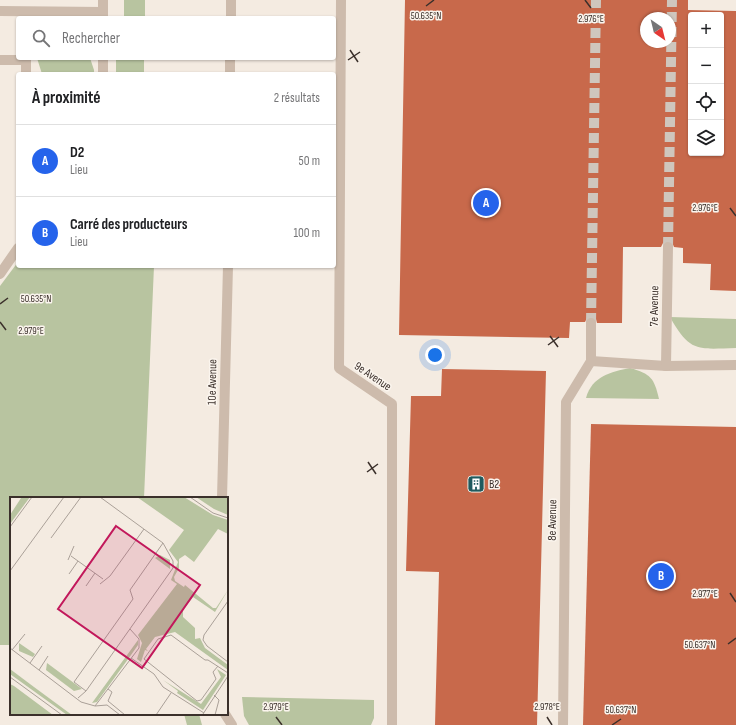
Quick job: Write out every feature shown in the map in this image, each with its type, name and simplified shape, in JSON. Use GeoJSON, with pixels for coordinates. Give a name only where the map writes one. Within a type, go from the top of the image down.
{"type":"FeatureCollection","features":[{"type":"Feature","properties":{"kind":"lane"},"geometry":{"type":"LineString","coordinates":[[0,11],[103,15],[103,0]]}},
{"type":"Feature","properties":{"kind":"lane"},"geometry":{"type":"LineString","coordinates":[[231,0],[231,16]]}},
{"type":"Feature","properties":{"kind":"lane","name":"9e Avenue"},"geometry":{"type":"LineString","coordinates":[[341,0],[339,368],[392,404],[392,725]]}},
{"type":"Feature","properties":{"kind":"lane"},"geometry":{"type":"LineString","coordinates":[[0,60],[16,60]]}},
{"type":"Feature","properties":{"kind":"lane"},"geometry":{"type":"LineString","coordinates":[[26,60],[26,72]]}},
{"type":"Feature","properties":{"kind":"lane"},"geometry":{"type":"LineString","coordinates":[[103,60],[103,72]]}},
{"type":"Feature","properties":{"kind":"lane"},"geometry":{"type":"LineString","coordinates":[[230,60],[230,72]]}},
{"type":"Feature","properties":{"kind":"lane","name":"7e Avenue"},"geometry":{"type":"LineString","coordinates":[[666,366],[668,247]]}},
{"type":"Feature","properties":{"kind":"lane"},"geometry":{"type":"LineString","coordinates":[[0,274],[16,251]]}},
{"type":"Feature","properties":{"kind":"lane","name":"10e Avenue"},"geometry":{"type":"LineString","coordinates":[[222,497],[228,268]]}},
{"type":"Feature","properties":{"kind":"lane"},"geometry":{"type":"LineString","coordinates":[[591,322],[591,361],[666,366],[736,365]]}},
{"type":"Feature","properties":{"kind":"lane","name":"8e Avenue"},"geometry":{"type":"LineString","coordinates":[[563,725],[566,402],[591,361]]}},
{"type":"Feature","properties":{"kind":"lane"},"geometry":{"type":"LineString","coordinates":[[226,715],[232,725]]}},
{"type":"Feature","properties":{"kind":"green space"},"geometry":{"type":"Polygon","coordinates":[[[124,0],[145,0],[145,16],[124,16],[124,0]]]}},
{"type":"Feature","properties":{"kind":"green space"},"geometry":{"type":"Polygon","coordinates":[[[38,60],[91,60],[94,70],[94,72],[41,72],[38,60]]]}},
{"type":"Feature","properties":{"kind":"green space"},"geometry":{"type":"Polygon","coordinates":[[[116,60],[144,60],[144,72],[116,72],[116,60]]]}},
{"type":"Feature","properties":{"kind":"green space"},"geometry":{"type":"Polygon","coordinates":[[[16,265],[16,268],[154,268],[144,497],[10,497],[10,645],[0,645],[0,286],[16,265]]]}},
{"type":"Feature","properties":{"kind":"green space"},"geometry":{"type":"Polygon","coordinates":[[[670,317],[736,319],[736,348],[712,349],[696,346],[683,337],[670,317]]]}},
{"type":"Feature","properties":{"kind":"green space"},"geometry":{"type":"Polygon","coordinates":[[[630,368],[643,372],[650,378],[655,386],[659,399],[586,398],[593,385],[603,376],[630,368]]]}},
{"type":"Feature","properties":{"kind":"green space"},"geometry":{"type":"Polygon","coordinates":[[[242,697],[374,700],[374,718],[371,725],[249,725],[244,716],[242,697]]]}},
{"type":"Feature","properties":{"kind":"green space"},"geometry":{"type":"Polygon","coordinates":[[[184,715],[199,715],[202,725],[187,725],[184,715]]]}},
{"type":"Feature","properties":{"kind":"building"},"geometry":{"type":"Polygon","coordinates":[[[405,0],[688,0],[688,10],[736,11],[736,291],[710,290],[711,264],[683,263],[683,248],[674,247],[672,242],[668,241],[663,243],[661,247],[623,247],[622,323],[597,323],[596,319],[591,317],[587,318],[585,322],[570,322],[569,338],[399,335],[405,0]]]}},
{"type":"Feature","properties":{"kind":"building","name":"B2"},"geometry":{"type":"Polygon","coordinates":[[[442,369],[546,371],[537,725],[435,725],[439,572],[406,571],[411,396],[441,396],[442,369]]]}},
{"type":"Feature","properties":{"kind":"building"},"geometry":{"type":"Polygon","coordinates":[[[591,424],[736,427],[736,725],[583,725],[591,424]]]}},
{"type":"Feature","properties":{"kind":"tunnel"},"geometry":{"type":"LineString","coordinates":[[591,323],[596,0]]}},
{"type":"Feature","properties":{"kind":"tunnel"},"geometry":{"type":"LineString","coordinates":[[668,247],[672,0]]}},
{"type":"Feature","properties":{"kind":"place","name":"D2"},"geometry":{"type":"Point","coordinates":[486,203]}},
{"type":"Feature","properties":{"kind":"place","name":"B2"},"geometry":{"type":"Point","coordinates":[476,484]}},
{"type":"Feature","properties":{"kind":"place","name":"Carré des producteurs"},"geometry":{"type":"Point","coordinates":[661,576]}}]}
